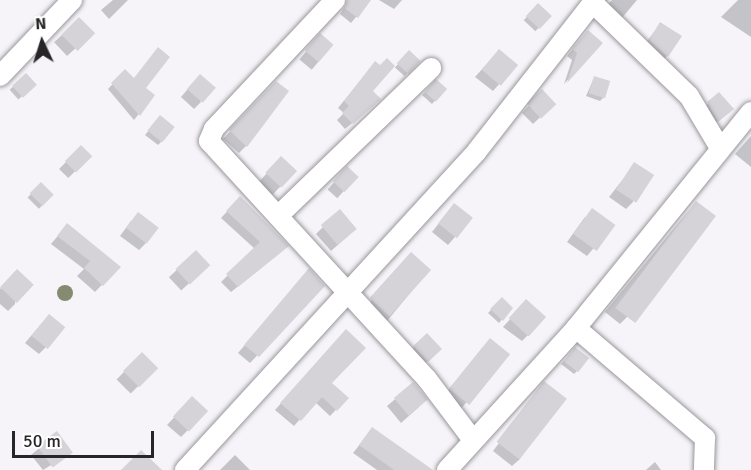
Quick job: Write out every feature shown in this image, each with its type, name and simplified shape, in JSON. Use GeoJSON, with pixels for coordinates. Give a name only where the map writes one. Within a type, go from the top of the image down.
{"type":"FeatureCollection","features":[{"type":"Feature","properties":{"kind":"street"},"geometry":{"type":"LineString","coordinates":[[0,76],[72,0]]}},
{"type":"Feature","properties":{"kind":"street"},"geometry":{"type":"LineString","coordinates":[[335,0],[214,129],[209,141],[427,379],[473,440]]}},
{"type":"Feature","properties":{"kind":"street"},"geometry":{"type":"LineString","coordinates":[[185,470],[477,151],[594,2],[689,96],[720,148]]}},
{"type":"Feature","properties":{"kind":"street"},"geometry":{"type":"LineString","coordinates":[[278,216],[431,68]]}},
{"type":"Feature","properties":{"kind":"street"},"geometry":{"type":"LineString","coordinates":[[447,470],[576,328],[751,112]]}},
{"type":"Feature","properties":{"kind":"street"},"geometry":{"type":"LineString","coordinates":[[576,328],[705,438],[704,470]]}},
{"type":"Feature","properties":{"kind":"building"},"geometry":{"type":"Polygon","coordinates":[[[347,0],[371,0],[358,18],[344,8],[347,0]]]}},
{"type":"Feature","properties":{"kind":"building"},"geometry":{"type":"Polygon","coordinates":[[[538,3],[552,16],[540,29],[526,16],[538,3]]]}},
{"type":"Feature","properties":{"kind":"building"},"geometry":{"type":"Polygon","coordinates":[[[79,17],[95,33],[78,51],[61,35],[79,17]]]}},
{"type":"Feature","properties":{"kind":"building"},"geometry":{"type":"Polygon","coordinates":[[[660,22],[682,36],[668,57],[649,40],[660,22]]]}},
{"type":"Feature","properties":{"kind":"building"},"geometry":{"type":"Polygon","coordinates":[[[588,30],[603,43],[567,83],[577,53],[572,49],[588,30]]]}},
{"type":"Feature","properties":{"kind":"building"},"geometry":{"type":"Polygon","coordinates":[[[320,33],[334,45],[318,62],[305,50],[320,33]]]}},
{"type":"Feature","properties":{"kind":"building"},"geometry":{"type":"Polygon","coordinates":[[[158,47],[170,57],[146,88],[155,95],[140,116],[111,83],[125,69],[134,78],[158,47]]]}},
{"type":"Feature","properties":{"kind":"building"},"geometry":{"type":"Polygon","coordinates":[[[499,49],[518,65],[501,86],[482,70],[499,49]]]}},
{"type":"Feature","properties":{"kind":"building"},"geometry":{"type":"Polygon","coordinates":[[[409,50],[421,61],[408,74],[397,63],[409,50]]]}},
{"type":"Feature","properties":{"kind":"building"},"geometry":{"type":"Polygon","coordinates":[[[387,58],[395,66],[373,91],[381,99],[353,124],[342,113],[349,106],[344,101],[375,61],[380,65],[387,58]]]}},
{"type":"Feature","properties":{"kind":"building"},"geometry":{"type":"Polygon","coordinates":[[[26,73],[37,85],[23,98],[12,86],[26,73]]]}},
{"type":"Feature","properties":{"kind":"building"},"geometry":{"type":"Polygon","coordinates":[[[200,74],[216,88],[203,103],[187,89],[200,74]]]}},
{"type":"Feature","properties":{"kind":"building"},"geometry":{"type":"Polygon","coordinates":[[[594,76],[610,81],[605,98],[589,93],[594,76]]]}},
{"type":"Feature","properties":{"kind":"building"},"geometry":{"type":"Polygon","coordinates":[[[436,79],[447,89],[436,102],[425,92],[436,79]]]}},
{"type":"Feature","properties":{"kind":"building"},"geometry":{"type":"Polygon","coordinates":[[[276,81],[289,91],[247,147],[229,130],[276,81]]]}},
{"type":"Feature","properties":{"kind":"building"},"geometry":{"type":"Polygon","coordinates":[[[542,89],[556,104],[541,119],[527,103],[542,89]]]}},
{"type":"Feature","properties":{"kind":"building"},"geometry":{"type":"Polygon","coordinates":[[[719,92],[734,109],[718,122],[707,102],[719,92]]]}},
{"type":"Feature","properties":{"kind":"building"},"geometry":{"type":"Polygon","coordinates":[[[160,115],[175,127],[162,143],[147,131],[160,115]]]}},
{"type":"Feature","properties":{"kind":"building"},"geometry":{"type":"Polygon","coordinates":[[[81,145],[92,156],[76,173],[65,161],[81,145]]]}},
{"type":"Feature","properties":{"kind":"building"},"geometry":{"type":"Polygon","coordinates":[[[281,156],[297,171],[281,188],[265,173],[281,156]]]}},
{"type":"Feature","properties":{"kind":"building"},"geometry":{"type":"Polygon","coordinates":[[[634,162],[654,175],[636,203],[616,190],[634,162]]]}},
{"type":"Feature","properties":{"kind":"building"},"geometry":{"type":"Polygon","coordinates":[[[347,166],[359,177],[344,192],[333,181],[347,166]]]}},
{"type":"Feature","properties":{"kind":"building"},"geometry":{"type":"Polygon","coordinates":[[[41,182],[54,195],[42,206],[30,193],[41,182]]]}},
{"type":"Feature","properties":{"kind":"building"},"geometry":{"type":"Polygon","coordinates":[[[240,196],[289,246],[238,287],[226,274],[260,242],[226,211],[240,196]]]}},
{"type":"Feature","properties":{"kind":"building"},"geometry":{"type":"Polygon","coordinates":[[[696,201],[716,216],[635,323],[615,308],[696,201]]]}},
{"type":"Feature","properties":{"kind":"building"},"geometry":{"type":"Polygon","coordinates":[[[454,203],[473,218],[457,238],[438,223],[454,203]]]}},
{"type":"Feature","properties":{"kind":"building"},"geometry":{"type":"Polygon","coordinates":[[[592,208],[615,225],[597,251],[573,234],[592,208]]]}},
{"type":"Feature","properties":{"kind":"building"},"geometry":{"type":"Polygon","coordinates":[[[340,209],[357,229],[338,245],[321,225],[340,209]]]}},
{"type":"Feature","properties":{"kind":"building"},"geometry":{"type":"Polygon","coordinates":[[[138,212],[159,228],[147,244],[126,228],[138,212]]]}},
{"type":"Feature","properties":{"kind":"building"},"geometry":{"type":"Polygon","coordinates":[[[67,223],[121,267],[103,286],[84,268],[90,261],[57,236],[67,223]]]}},
{"type":"Feature","properties":{"kind":"building"},"geometry":{"type":"Polygon","coordinates":[[[196,250],[210,265],[190,284],[176,269],[196,250]]]}},
{"type":"Feature","properties":{"kind":"building"},"geometry":{"type":"Polygon","coordinates":[[[411,252],[431,270],[390,316],[370,298],[411,252]]]}},
{"type":"Feature","properties":{"kind":"building"},"geometry":{"type":"Polygon","coordinates":[[[309,268],[325,286],[259,357],[244,345],[309,268]]]}},
{"type":"Feature","properties":{"kind":"building"},"geometry":{"type":"Polygon","coordinates":[[[17,269],[34,285],[17,303],[0,287],[17,269]]]}},
{"type":"Feature","properties":{"kind":"building"},"geometry":{"type":"Polygon","coordinates":[[[502,297],[513,308],[503,321],[490,309],[502,297]]]}},
{"type":"Feature","properties":{"kind":"building"},"geometry":{"type":"Polygon","coordinates":[[[526,299],[546,317],[529,336],[509,318],[526,299]]]}},
{"type":"Feature","properties":{"kind":"building"},"geometry":{"type":"Polygon","coordinates":[[[49,314],[65,327],[48,349],[31,336],[49,314]]]}},
{"type":"Feature","properties":{"kind":"building"},"geometry":{"type":"Polygon","coordinates":[[[346,329],[366,348],[332,383],[349,398],[337,411],[322,397],[301,421],[280,403],[346,329]]]}},
{"type":"Feature","properties":{"kind":"building"},"geometry":{"type":"Polygon","coordinates":[[[427,333],[442,349],[428,362],[413,346],[427,333]]]}},
{"type":"Feature","properties":{"kind":"building"},"geometry":{"type":"Polygon","coordinates":[[[490,338],[510,354],[469,405],[449,389],[490,338]]]}},
{"type":"Feature","properties":{"kind":"building"},"geometry":{"type":"Polygon","coordinates":[[[575,347],[589,358],[578,372],[564,361],[575,347]]]}},
{"type":"Feature","properties":{"kind":"building"},"geometry":{"type":"Polygon","coordinates":[[[142,352],[158,368],[139,387],[123,371],[142,352]]]}},
{"type":"Feature","properties":{"kind":"building"},"geometry":{"type":"Polygon","coordinates":[[[544,381],[567,399],[519,460],[497,442],[544,381]]]}},
{"type":"Feature","properties":{"kind":"building"},"geometry":{"type":"Polygon","coordinates":[[[413,382],[428,400],[409,416],[394,398],[413,382]]]}},
{"type":"Feature","properties":{"kind":"building"},"geometry":{"type":"Polygon","coordinates":[[[192,396],[208,411],[189,431],[173,416],[192,396]]]}},
{"type":"Feature","properties":{"kind":"building"},"geometry":{"type":"Polygon","coordinates":[[[372,427],[433,470],[394,470],[359,445],[372,427]]]}},
{"type":"Feature","properties":{"kind":"building"},"geometry":{"type":"Polygon","coordinates":[[[57,431],[73,453],[53,468],[37,446],[57,431]]]}},
{"type":"Feature","properties":{"kind":"building"},"geometry":{"type":"Polygon","coordinates":[[[141,450],[162,470],[121,470],[141,450]]]}}]}
